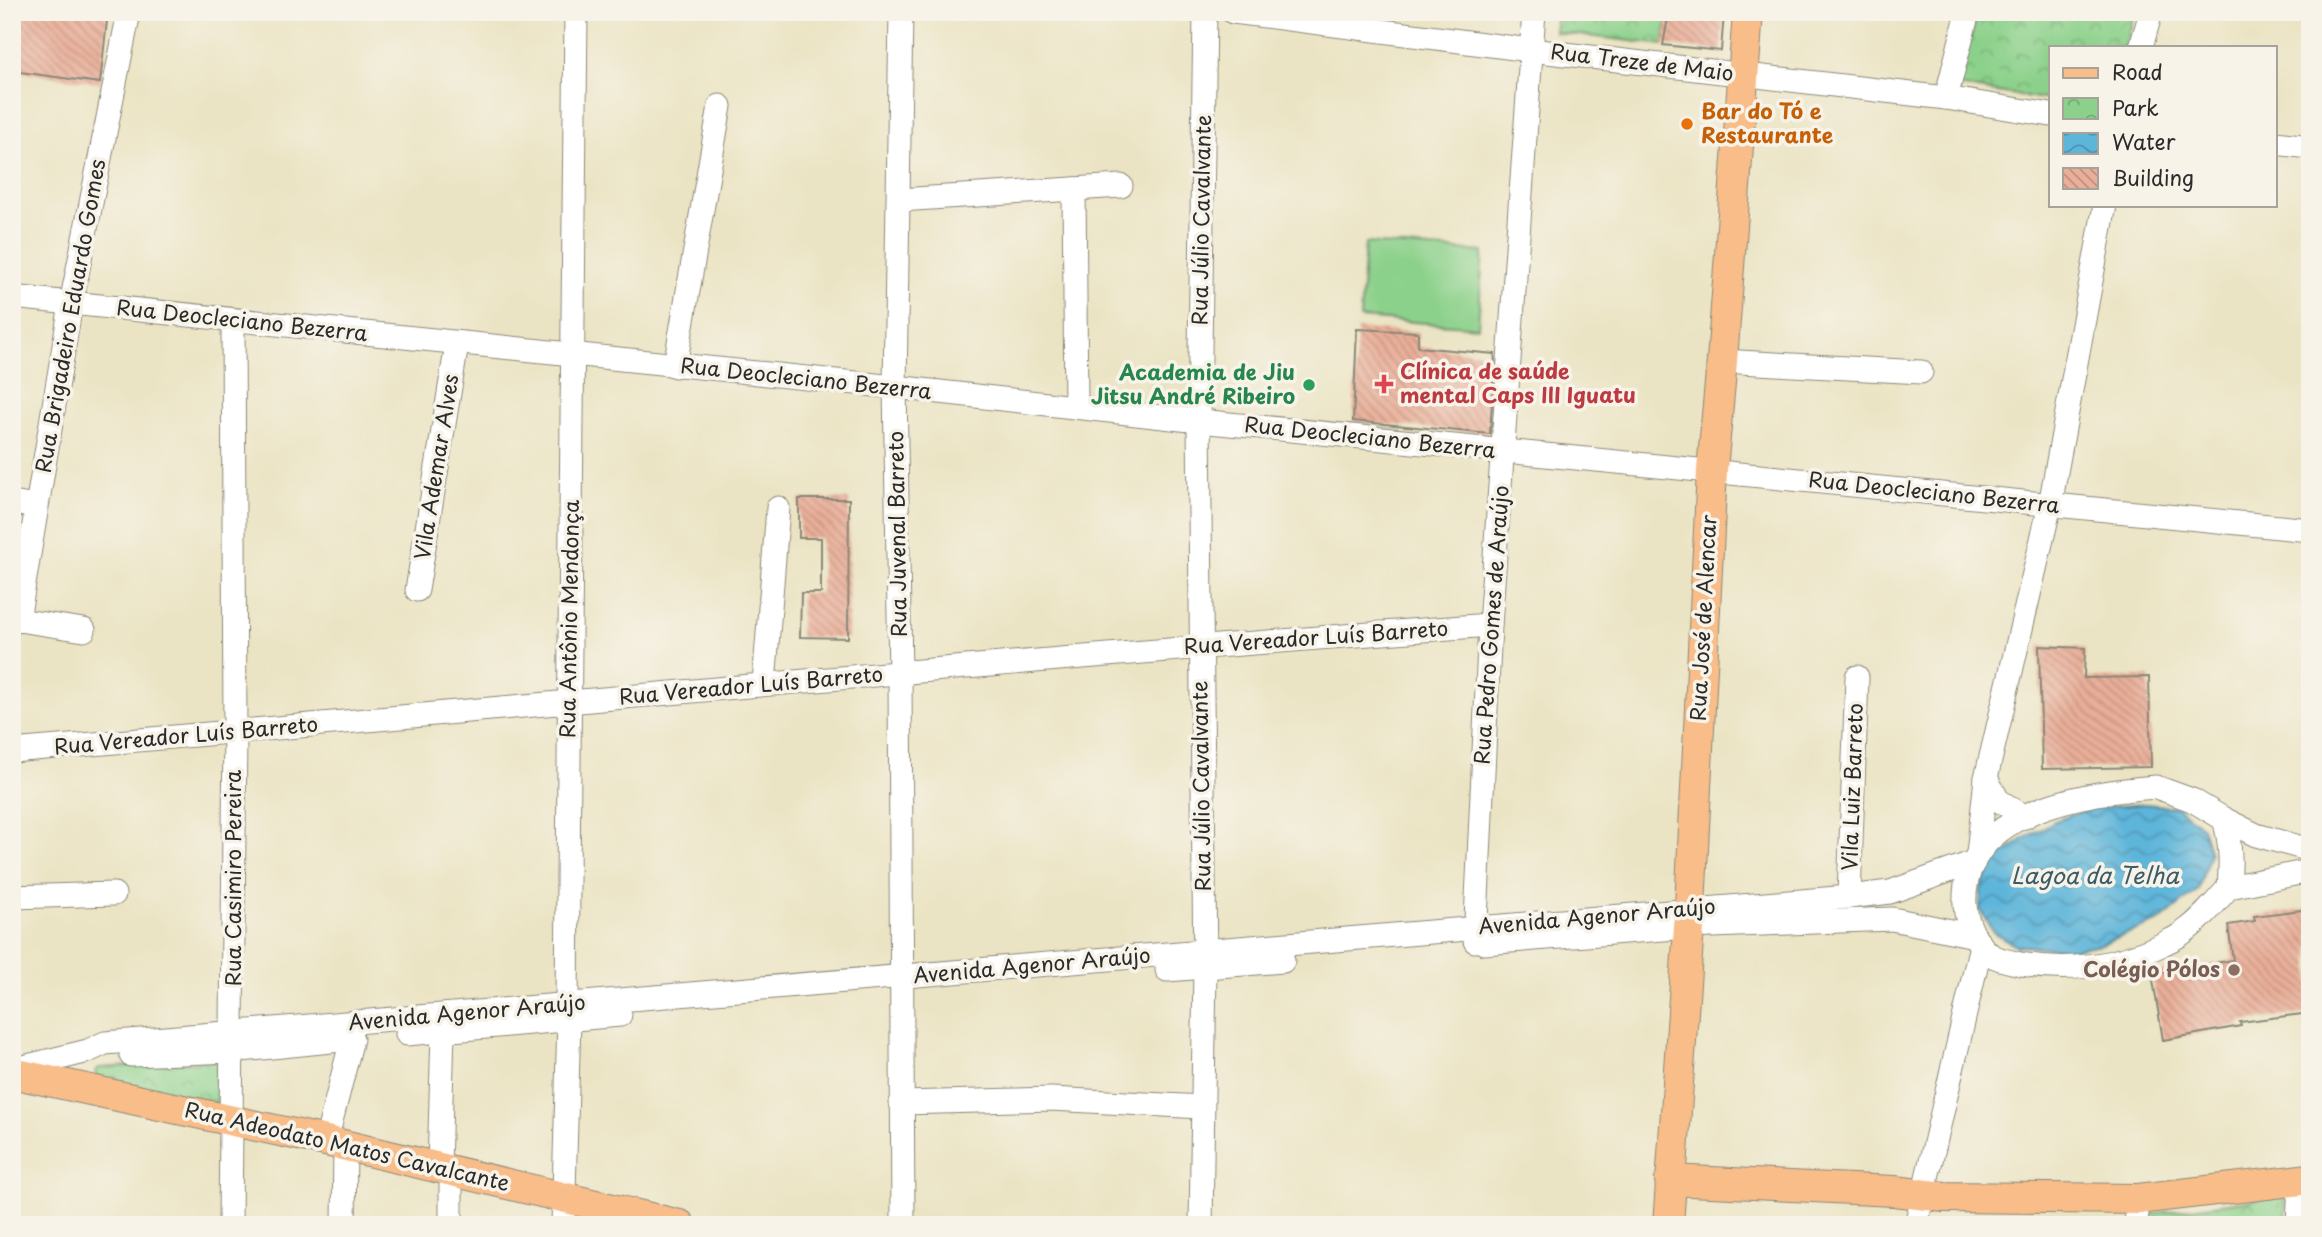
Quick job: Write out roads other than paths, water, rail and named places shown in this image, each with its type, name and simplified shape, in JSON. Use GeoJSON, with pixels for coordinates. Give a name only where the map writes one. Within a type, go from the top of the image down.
{"type":"FeatureCollection","features":[{"type":"Feature","properties":{"kind":"main road","name":"Rua José de Alencar"},"geometry":{"type":"LineString","coordinates":[[1668,1225],[1688,918],[1712,470],[1748,12]]}},
{"type":"Feature","properties":{"kind":"main road","name":"Rua Adeodato Matos Cavalcante"},"geometry":{"type":"LineString","coordinates":[[12,1071],[445,1169],[564,1210],[680,1225]]}},
{"type":"Feature","properties":{"kind":"main road"},"geometry":{"type":"LineString","coordinates":[[1670,1180],[1894,1191],[1919,1210],[2137,1212],[2305,1180]]}},
{"type":"Feature","properties":{"kind":"street","name":"Rua Brigadeiro Eduardo Gomes"},"geometry":{"type":"LineString","coordinates":[[15,622],[71,304],[129,12]]}},
{"type":"Feature","properties":{"kind":"street","name":"Rua Antônio Mendonça"},"geometry":{"type":"LineString","coordinates":[[564,1210],[576,12]]}},
{"type":"Feature","properties":{"kind":"street","name":"Rua Juvenal Barreto"},"geometry":{"type":"LineString","coordinates":[[901,12],[895,387],[900,673],[903,1225]]}},
{"type":"Feature","properties":{"kind":"street","name":"Rua Júlio Cavalvante"},"geometry":{"type":"LineString","coordinates":[[1201,1225],[1205,960],[1199,421],[1205,12]]}},
{"type":"Feature","properties":{"kind":"street","name":"Rua Treze de Maio"},"geometry":{"type":"LineString","coordinates":[[1233,12],[1303,17],[1530,50],[1946,97],[2049,115]]}},
{"type":"Feature","properties":{"kind":"street","name":"Rua Pedro Gomes de Araújo"},"geometry":{"type":"LineString","coordinates":[[1475,936],[1490,625],[1534,12]]}},
{"type":"Feature","properties":{"kind":"street"},"geometry":{"type":"LineString","coordinates":[[1946,97],[1968,12]]}},
{"type":"Feature","properties":{"kind":"street"},"geometry":{"type":"LineString","coordinates":[[2141,46],[2151,12]]}},
{"type":"Feature","properties":{"kind":"street"},"geometry":{"type":"LineString","coordinates":[[675,366],[720,106]]}},
{"type":"Feature","properties":{"kind":"street"},"geometry":{"type":"LineString","coordinates":[[2276,143],[2310,147]]}},
{"type":"Feature","properties":{"kind":"street"},"geometry":{"type":"LineString","coordinates":[[899,200],[1121,186]]}},
{"type":"Feature","properties":{"kind":"street"},"geometry":{"type":"LineString","coordinates":[[1074,189],[1076,406]]}},
{"type":"Feature","properties":{"kind":"street"},"geometry":{"type":"LineString","coordinates":[[1976,859],[1986,779],[2050,505],[2105,206]]}},
{"type":"Feature","properties":{"kind":"street","name":"Rua Deocleciano Bezerra"},"geometry":{"type":"LineString","coordinates":[[12,297],[895,387],[1199,421],[2310,530]]}},
{"type":"Feature","properties":{"kind":"street","name":"Rua Casimiro Pereira"},"geometry":{"type":"LineString","coordinates":[[230,1225],[235,732],[233,321]]}},
{"type":"Feature","properties":{"kind":"street","name":"Vila Ademar Alves"},"geometry":{"type":"LineString","coordinates":[[417,590],[457,344]]}},
{"type":"Feature","properties":{"kind":"street"},"geometry":{"type":"LineString","coordinates":[[1722,361],[1921,372]]}},
{"type":"Feature","properties":{"kind":"street"},"geometry":{"type":"LineString","coordinates":[[12,503],[36,507]]}},
{"type":"Feature","properties":{"kind":"street"},"geometry":{"type":"LineString","coordinates":[[764,683],[778,508]]}},
{"type":"Feature","properties":{"kind":"street"},"geometry":{"type":"LineString","coordinates":[[15,622],[85,630]]}},
{"type":"Feature","properties":{"kind":"street","name":"Rua Vereador Luís Barreto"},"geometry":{"type":"LineString","coordinates":[[12,751],[568,703],[764,683],[1200,646],[1490,625]]}},
{"type":"Feature","properties":{"kind":"street","name":"Vila Luiz Barreto"},"geometry":{"type":"LineString","coordinates":[[1849,897],[1857,677]]}},
{"type":"Feature","properties":{"kind":"street"},"geometry":{"type":"LineString","coordinates":[[1986,779],[1998,800],[2025,817]]}},
{"type":"Feature","properties":{"kind":"street","name":"Avenida Agenor Araújo"},"geometry":{"type":"LineString","coordinates":[[2229,887],[2183,934],[2114,963],[2077,968],[2036,967],[1992,956],[1978,941],[1966,916],[1967,880],[1976,859],[1994,835],[2025,817],[2058,803],[2093,793],[2156,787],[2192,800],[2256,835],[2310,850]]}},
{"type":"Feature","properties":{"kind":"street"},"geometry":{"type":"LineString","coordinates":[[2224,819],[2231,855],[2229,887],[2310,871]]}},
{"type":"Feature","properties":{"kind":"street","name":"Avenida Agenor Araújo"},"geometry":{"type":"LineString","coordinates":[[12,1071],[88,1051],[106,1056],[568,1012],[1688,918],[1890,892],[1976,859]]}},
{"type":"Feature","properties":{"kind":"street"},"geometry":{"type":"LineString","coordinates":[[12,897],[114,894]]}},
{"type":"Feature","properties":{"kind":"street","name":"Avenida Agenor Araújo"},"geometry":{"type":"LineString","coordinates":[[1688,918],[1892,919],[1978,941]]}},
{"type":"Feature","properties":{"kind":"street"},"geometry":{"type":"LineString","coordinates":[[1919,1210],[1978,941]]}},
{"type":"Feature","properties":{"kind":"street","name":"Avenida Agenor Araújo"},"geometry":{"type":"LineString","coordinates":[[232,1042],[352,1039],[443,1031],[568,1012]]}},
{"type":"Feature","properties":{"kind":"street"},"geometry":{"type":"LineString","coordinates":[[443,1031],[445,1169],[451,1225]]}},
{"type":"Feature","properties":{"kind":"street"},"geometry":{"type":"LineString","coordinates":[[344,1225],[335,1144],[352,1039]]}},
{"type":"Feature","properties":{"kind":"street"},"geometry":{"type":"LineString","coordinates":[[901,1103],[1051,1099],[1202,1107]]}},
{"type":"Feature","properties":{"kind":"street"},"geometry":{"type":"LineString","coordinates":[[2298,1225],[2305,1180]]}},
{"type":"Feature","properties":{"kind":"water","name":"Lagoa da Telha"},"geometry":{"type":"Polygon","coordinates":[[[2145,804],[2177,807],[2202,827],[2210,853],[2198,890],[2160,921],[2101,944],[2073,949],[2017,946],[1993,932],[1980,910],[1981,887],[1995,860],[2055,821],[2092,808],[2145,804]]]}},
{"type":"Feature","properties":{"kind":"place","name":"Bar do Tó e Restaurante"},"geometry":{"type":"Point","coordinates":[1687,124]}},
{"type":"Feature","properties":{"kind":"place","name":"Clínica de saúde mental Caps III Iguatu"},"geometry":{"type":"Point","coordinates":[1384,384]}},
{"type":"Feature","properties":{"kind":"place","name":"Academia de Jiu Jitsu André Ribeiro"},"geometry":{"type":"Point","coordinates":[1309,385]}},
{"type":"Feature","properties":{"kind":"place","name":"Colégio Pólos"},"geometry":{"type":"Point","coordinates":[2234,970]}}]}
